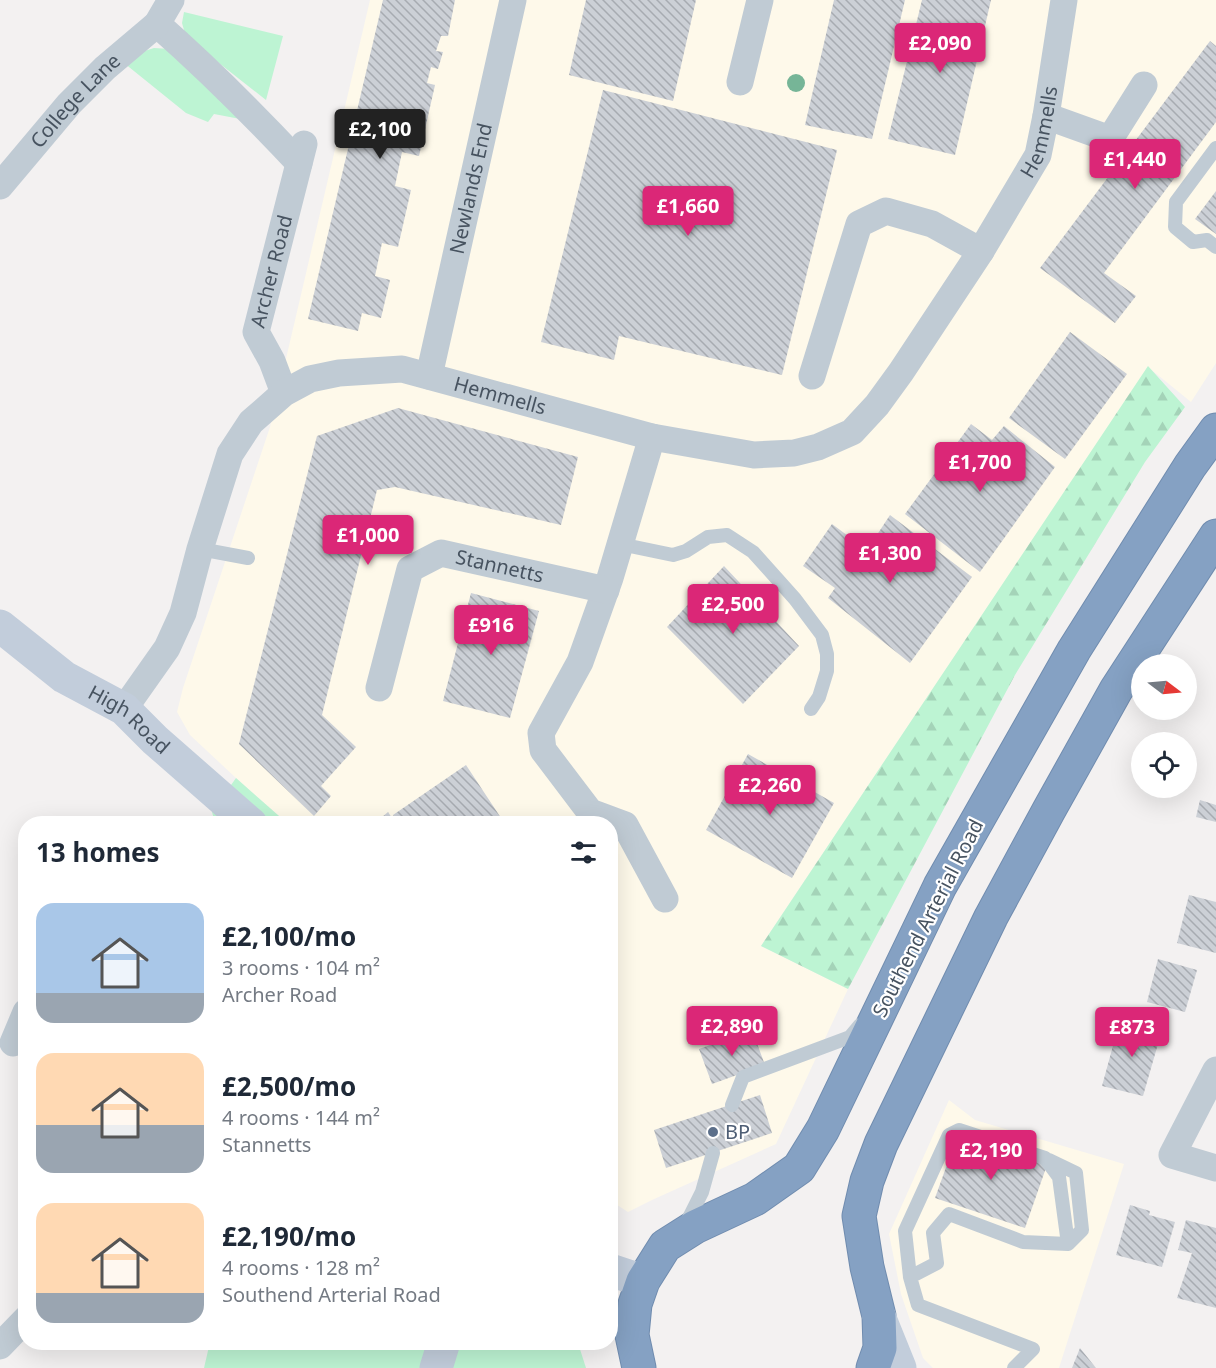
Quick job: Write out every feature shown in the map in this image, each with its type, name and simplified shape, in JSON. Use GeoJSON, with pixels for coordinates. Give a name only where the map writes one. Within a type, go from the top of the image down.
{"type":"FeatureCollection","features":[{"type":"Feature","properties":{"kind":"highway","name":"Southend Arterial Road"},"geometry":{"type":"LineString","coordinates":[[639,1368],[632,1335],[635,1304],[643,1281],[665,1246],[695,1227],[755,1199],[798,1168],[823,1129],[940,886],[1074,650],[1190,466],[1216,430]]}},
{"type":"Feature","properties":{"kind":"highway"},"geometry":{"type":"LineString","coordinates":[[873,1368],[880,1348],[879,1316],[867,1267],[859,1216],[867,1181],[881,1144],[992,917],[1049,810],[1116,690],[1216,536]]}},
{"type":"Feature","properties":{"kind":"street","name":"College Lane"},"geometry":{"type":"LineString","coordinates":[[0,186],[69,104],[105,68],[158,24],[171,0]]}},
{"type":"Feature","properties":{"kind":"street","name":"Newlands End"},"geometry":{"type":"LineString","coordinates":[[429,376],[513,0]]}},
{"type":"Feature","properties":{"kind":"street"},"geometry":{"type":"LineString","coordinates":[[740,82],[760,0]]}},
{"type":"Feature","properties":{"kind":"street","name":"Hemmells"},"geometry":{"type":"LineString","coordinates":[[124,709],[167,648],[183,613],[200,549],[230,454],[251,422],[284,393],[310,379],[375,369],[402,369],[652,437],[754,455],[794,453],[818,447],[852,432],[877,405],[981,251],[1038,155],[1064,0]]}},
{"type":"Feature","properties":{"kind":"street","name":"Archer Road"},"geometry":{"type":"LineString","coordinates":[[158,24],[269,131],[302,154],[256,332],[272,361],[284,393]]}},
{"type":"Feature","properties":{"kind":"street"},"geometry":{"type":"LineString","coordinates":[[1046,116],[1110,139],[1144,86]]}},
{"type":"Feature","properties":{"kind":"street"},"geometry":{"type":"LineString","coordinates":[[812,376],[858,224],[886,211],[932,224],[981,251]]}},
{"type":"Feature","properties":{"kind":"street"},"geometry":{"type":"LineString","coordinates":[[601,816],[590,812],[543,750],[541,733],[580,662],[606,590],[652,437]]}},
{"type":"Feature","properties":{"kind":"street","name":"Stannetts"},"geometry":{"type":"LineString","coordinates":[[379,688],[410,569],[441,554],[606,590]]}},
{"type":"Feature","properties":{"kind":"street","name":"High Road"},"geometry":{"type":"LineString","coordinates":[[0,626],[64,676],[124,709],[155,740],[242,816]]}},
{"type":"Feature","properties":{"kind":"street"},"geometry":{"type":"LineString","coordinates":[[618,822],[625,825],[666,899]]}},
{"type":"Feature","properties":{"kind":"street"},"geometry":{"type":"LineString","coordinates":[[1216,1070],[1172,1155],[1216,1168]]}},
{"type":"Feature","properties":{"kind":"street"},"geometry":{"type":"LineString","coordinates":[[618,1272],[643,1281]]}},
{"type":"Feature","properties":{"kind":"street"},"geometry":{"type":"LineString","coordinates":[[879,1316],[900,1368]]}},
{"type":"Feature","properties":{"kind":"street"},"geometry":{"type":"LineString","coordinates":[[0,1346],[18,1327]]}},
{"type":"Feature","properties":{"kind":"street"},"geometry":{"type":"LineString","coordinates":[[436,1368],[442,1350]]}},
{"type":"Feature","properties":{"kind":"lane"},"geometry":{"type":"LineString","coordinates":[[1216,148],[1176,202],[1175,227],[1193,242],[1207,240],[1216,247]]}},
{"type":"Feature","properties":{"kind":"lane"},"geometry":{"type":"LineString","coordinates":[[620,544],[673,555],[686,551],[708,537],[727,535],[753,552],[795,598],[822,635],[827,654],[827,671],[819,698],[811,709]]}},
{"type":"Feature","properties":{"kind":"lane"},"geometry":{"type":"LineString","coordinates":[[200,549],[248,558]]}},
{"type":"Feature","properties":{"kind":"lane"},"geometry":{"type":"LineString","coordinates":[[732,1105],[743,1077],[850,1037],[890,990]]}},
{"type":"Feature","properties":{"kind":"lane"},"geometry":{"type":"LineString","coordinates":[[910,1277],[937,1263],[933,1233],[949,1214],[1023,1242],[1068,1244],[1059,1177],[1045,1158],[959,1130],[949,1135],[905,1231],[910,1277],[918,1305],[1033,1349],[1014,1368]]}},
{"type":"Feature","properties":{"kind":"lane"},"geometry":{"type":"LineString","coordinates":[[681,1236],[702,1192],[713,1153]]}},
{"type":"Feature","properties":{"kind":"shaded area"},"geometry":{"type":"Polygon","coordinates":[[[370,0],[1216,0],[1216,363],[1191,402],[1148,367],[761,946],[848,989],[776,1144],[628,1212],[618,1206],[618,816],[279,816],[190,735],[177,712],[270,427],[370,0]]]}},
{"type":"Feature","properties":{"kind":"shaded area"},"geometry":{"type":"Polygon","coordinates":[[[949,1100],[975,1120],[1124,1164],[1059,1368],[933,1368],[923,1358],[901,1294],[889,1234],[949,1100]]]}},
{"type":"Feature","properties":{"kind":"green space"},"geometry":{"type":"Polygon","coordinates":[[[184,12],[283,36],[266,100],[186,37],[182,23],[184,12]]]}},
{"type":"Feature","properties":{"kind":"green space"},"geometry":{"type":"Polygon","coordinates":[[[154,48],[170,49],[256,122],[214,114],[208,122],[186,113],[124,63],[138,53],[154,48]]]}},
{"type":"Feature","properties":{"kind":"green space"},"geometry":{"type":"Polygon","coordinates":[[[1148,366],[1185,407],[1145,462],[1015,675],[848,989],[761,946],[1148,366]]]}},
{"type":"Feature","properties":{"kind":"green space"},"geometry":{"type":"Polygon","coordinates":[[[236,778],[279,816],[213,816],[212,812],[236,778]]]}},
{"type":"Feature","properties":{"kind":"green space"},"geometry":{"type":"Polygon","coordinates":[[[208,1350],[580,1350],[586,1368],[204,1368],[208,1350]]]}},
{"type":"Feature","properties":{"kind":"building"},"geometry":{"type":"Polygon","coordinates":[[[383,0],[455,0],[448,36],[441,36],[436,51],[443,52],[438,69],[431,67],[427,83],[435,85],[419,156],[402,152],[395,186],[411,190],[398,247],[382,243],[375,276],[390,280],[381,318],[362,313],[358,331],[308,319],[383,0]]]}},
{"type":"Feature","properties":{"kind":"building"},"geometry":{"type":"Polygon","coordinates":[[[586,0],[696,0],[673,101],[569,75],[586,0]]]}},
{"type":"Feature","properties":{"kind":"building"},"geometry":{"type":"Polygon","coordinates":[[[834,0],[905,0],[872,139],[805,125],[834,0]]]}},
{"type":"Feature","properties":{"kind":"building"},"geometry":{"type":"Polygon","coordinates":[[[922,0],[991,0],[955,155],[888,139],[922,0]]]}},
{"type":"Feature","properties":{"kind":"building"},"geometry":{"type":"Polygon","coordinates":[[[1210,41],[1216,46],[1216,122],[1104,273],[1136,296],[1115,323],[1040,268],[1210,41]]]}},
{"type":"Feature","properties":{"kind":"building"},"geometry":{"type":"Polygon","coordinates":[[[603,90],[837,150],[782,375],[619,336],[614,360],[541,342],[603,90]]]}},
{"type":"Feature","properties":{"kind":"building"},"geometry":{"type":"Polygon","coordinates":[[[1216,191],[1216,234],[1195,219],[1216,191]]]}},
{"type":"Feature","properties":{"kind":"building"},"geometry":{"type":"Polygon","coordinates":[[[1070,332],[1127,374],[1065,459],[1009,418],[1070,332]]]}},
{"type":"Feature","properties":{"kind":"building"},"geometry":{"type":"Polygon","coordinates":[[[398,408],[578,457],[561,525],[395,487],[377,490],[322,715],[356,747],[321,786],[331,796],[314,816],[239,744],[317,436],[398,408]]]}},
{"type":"Feature","properties":{"kind":"building"},"geometry":{"type":"Polygon","coordinates":[[[971,424],[992,440],[1004,426],[1055,467],[980,572],[905,514],[971,424]]]}},
{"type":"Feature","properties":{"kind":"building"},"geometry":{"type":"Polygon","coordinates":[[[890,515],[972,577],[910,663],[828,598],[835,588],[803,566],[832,524],[867,550],[890,515]]]}},
{"type":"Feature","properties":{"kind":"building"},"geometry":{"type":"Polygon","coordinates":[[[724,566],[799,646],[743,704],[667,627],[724,566]]]}},
{"type":"Feature","properties":{"kind":"building"},"geometry":{"type":"Polygon","coordinates":[[[471,593],[539,611],[510,718],[443,701],[471,593]]]}},
{"type":"Feature","properties":{"kind":"building"},"geometry":{"type":"Polygon","coordinates":[[[748,754],[834,803],[792,878],[706,830],[748,754]]]}},
{"type":"Feature","properties":{"kind":"building"},"geometry":{"type":"Polygon","coordinates":[[[466,765],[500,816],[394,816],[466,765]]]}},
{"type":"Feature","properties":{"kind":"building"},"geometry":{"type":"Polygon","coordinates":[[[1200,800],[1216,805],[1216,822],[1196,817],[1200,800]]]}},
{"type":"Feature","properties":{"kind":"building"},"geometry":{"type":"Polygon","coordinates":[[[1189,895],[1216,902],[1216,953],[1177,943],[1189,895]]]}},
{"type":"Feature","properties":{"kind":"building"},"geometry":{"type":"Polygon","coordinates":[[[1158,959],[1197,970],[1185,1012],[1147,1002],[1158,959]]]}},
{"type":"Feature","properties":{"kind":"building"},"geometry":{"type":"Polygon","coordinates":[[[1120,1020],[1162,1030],[1143,1096],[1102,1086],[1120,1020]]]}},
{"type":"Feature","properties":{"kind":"building"},"geometry":{"type":"Polygon","coordinates":[[[752,1030],[765,1065],[712,1084],[699,1049],[752,1030]]]}},
{"type":"Feature","properties":{"kind":"building","name":"BP"},"geometry":{"type":"Polygon","coordinates":[[[760,1095],[772,1133],[666,1168],[654,1130],[760,1095]]]}},
{"type":"Feature","properties":{"kind":"building"},"geometry":{"type":"Polygon","coordinates":[[[958,1134],[1047,1165],[1025,1228],[935,1198],[958,1134]]]}},
{"type":"Feature","properties":{"kind":"building"},"geometry":{"type":"Polygon","coordinates":[[[1130,1205],[1150,1211],[1149,1215],[1175,1222],[1162,1267],[1116,1255],[1130,1205]]]}},
{"type":"Feature","properties":{"kind":"building"},"geometry":{"type":"Polygon","coordinates":[[[1186,1220],[1216,1228],[1216,1308],[1177,1298],[1192,1253],[1178,1250],[1186,1220]]]}},
{"type":"Feature","properties":{"kind":"building"},"geometry":{"type":"Polygon","coordinates":[[[1080,1348],[1096,1368],[1072,1368],[1080,1348]]]}},
{"type":"Feature","properties":{"kind":"place","name":"BP"},"geometry":{"type":"Point","coordinates":[713,1132]}}]}
